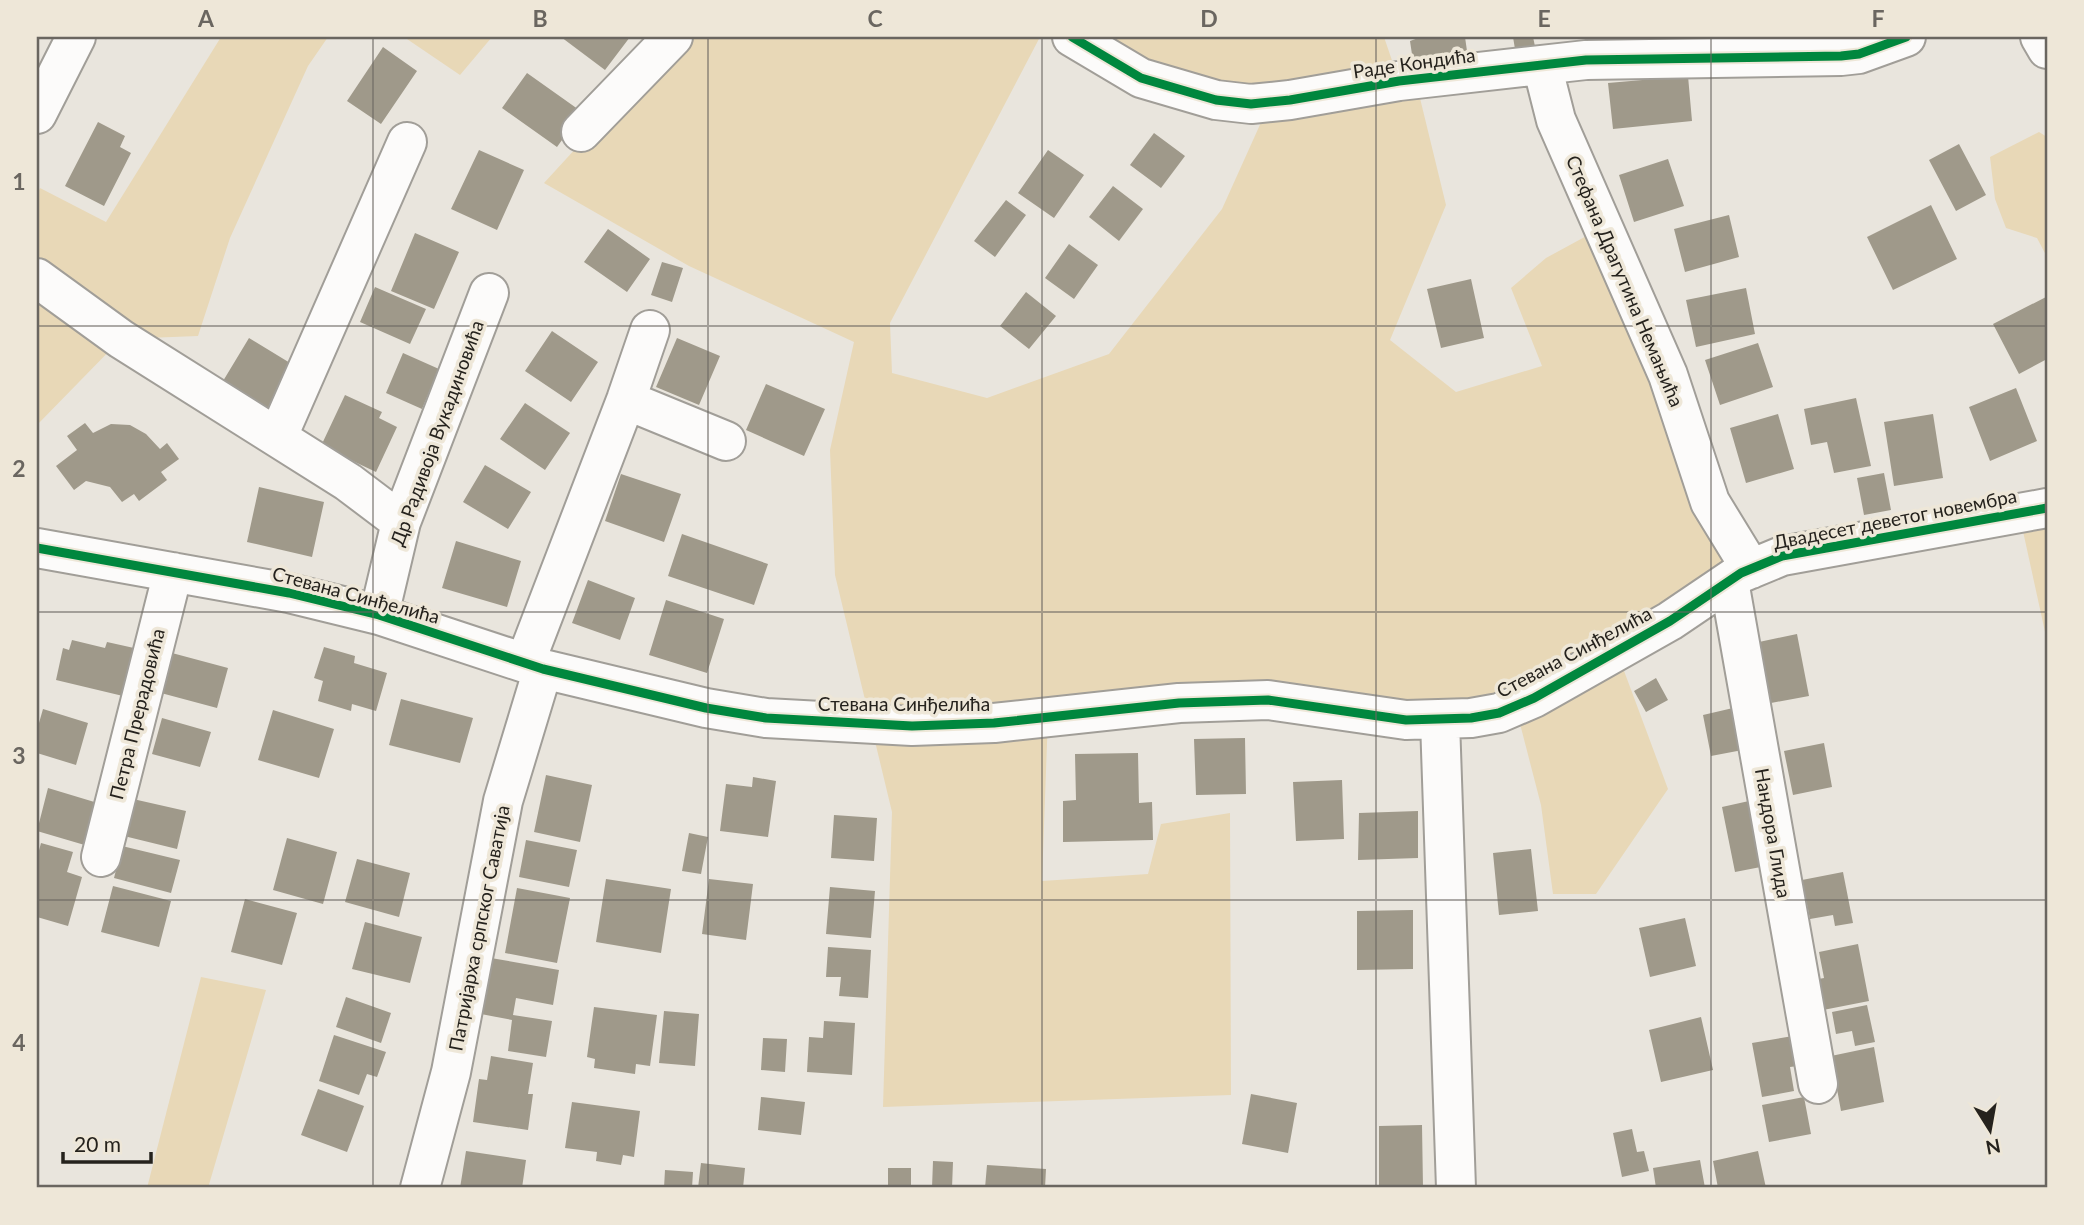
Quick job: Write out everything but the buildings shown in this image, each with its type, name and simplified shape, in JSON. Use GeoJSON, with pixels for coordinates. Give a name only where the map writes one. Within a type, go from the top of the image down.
{"type":"FeatureCollection","features":[{"type":"Feature","properties":{"kind":"street"},"geometry":{"type":"LineString","coordinates":[[37,114],[76,37]]}},
{"type":"Feature","properties":{"kind":"street"},"geometry":{"type":"LineString","coordinates":[[581,132],[673,37]]}},
{"type":"Feature","properties":{"kind":"street","name":"Раде Кондића"},"geometry":{"type":"LineString","coordinates":[[1072,37],[1141,78],[1216,100],[1251,104],[1399,81],[1542,65],[1621,48],[1819,58],[1859,54],[1901,38]]}},
{"type":"Feature","properties":{"kind":"street"},"geometry":{"type":"LineString","coordinates":[[2040,37],[2047,49]]}},
{"type":"Feature","properties":{"kind":"street","name":"Стефана Драгутина Немањића"},"geometry":{"type":"LineString","coordinates":[[1542,65],[1556,120],[1668,375],[1710,502],[1740,575]]}},
{"type":"Feature","properties":{"kind":"street"},"geometry":{"type":"LineString","coordinates":[[278,436],[407,142]]}},
{"type":"Feature","properties":{"kind":"street"},"geometry":{"type":"LineString","coordinates":[[37,278],[121,339],[278,436],[348,482],[401,522]]}},
{"type":"Feature","properties":{"kind":"street","name":"Др Радивоја Вукадиновића"},"geometry":{"type":"LineString","coordinates":[[379,615],[401,522],[489,293]]}},
{"type":"Feature","properties":{"kind":"street","name":"Патријарха српског Саватија"},"geometry":{"type":"LineString","coordinates":[[420,1188],[451,1072],[503,801],[534,666],[650,330]]}},
{"type":"Feature","properties":{"kind":"street"},"geometry":{"type":"LineString","coordinates":[[626,400],[726,441]]}},
{"type":"Feature","properties":{"kind":"street","name":"Двадесет деветог новембра"},"geometry":{"type":"LineString","coordinates":[[1740,575],[1782,556],[2047,508]]}},
{"type":"Feature","properties":{"kind":"street","name":"Стевана Синђелића"},"geometry":{"type":"LineString","coordinates":[[37,548],[289,593],[379,615],[534,666],[706,708],[766,718],[847,724],[949,725],[1179,703],[1268,700],[1406,720],[1440,721],[1499,712],[1534,698],[1670,621],[1740,575]]}},
{"type":"Feature","properties":{"kind":"street","name":"Петра Прерадовића"},"geometry":{"type":"LineString","coordinates":[[101,857],[173,572]]}},
{"type":"Feature","properties":{"kind":"street","name":"Нандора Глида"},"geometry":{"type":"LineString","coordinates":[[1740,575],[1818,1084]]}},
{"type":"Feature","properties":{"kind":"street"},"geometry":{"type":"LineString","coordinates":[[1440,721],[1456,1188]]}},
{"type":"Feature","properties":{"kind":"shaded area"},"geometry":{"type":"Polygon","coordinates":[[[221,37],[328,37],[308,66],[230,238],[198,336],[121,339],[37,425],[37,195],[40,188],[106,222],[221,37]]]}},
{"type":"Feature","properties":{"kind":"shaded area"},"geometry":{"type":"Polygon","coordinates":[[[404,37],[492,37],[460,75],[404,37]]]}},
{"type":"Feature","properties":{"kind":"shaded area"},"geometry":{"type":"Polygon","coordinates":[[[678,37],[1040,37],[890,323],[892,373],[987,398],[1109,354],[1222,209],[1263,118],[1418,90],[1446,205],[1390,340],[1456,392],[1542,366],[1511,288],[1546,258],[1603,227],[1751,569],[1617,652],[1668,789],[1596,894],[1553,894],[1541,805],[1511,689],[1466,702],[1048,716],[1042,881],[1148,874],[1161,824],[1230,813],[1231,1095],[883,1107],[892,812],[835,575],[830,450],[854,342],[689,266],[544,183],[678,37]]]}},
{"type":"Feature","properties":{"kind":"shaded area"},"geometry":{"type":"Polygon","coordinates":[[[1075,37],[1384,37],[1399,81],[1251,104],[1075,37]]]}},
{"type":"Feature","properties":{"kind":"shaded area"},"geometry":{"type":"Polygon","coordinates":[[[2039,132],[2047,137],[2047,257],[2037,238],[2006,228],[1995,199],[1990,157],[2039,132]]]}},
{"type":"Feature","properties":{"kind":"shaded area"},"geometry":{"type":"Polygon","coordinates":[[[2047,508],[2047,641],[2019,513],[2047,508]]]}},
{"type":"Feature","properties":{"kind":"shaded area"},"geometry":{"type":"Polygon","coordinates":[[[201,977],[266,990],[208,1188],[147,1188],[201,977]]]}},
{"type":"Feature","properties":{"kind":"cycle path"},"geometry":{"type":"LineString","coordinates":[[1072,37],[1141,78],[1216,100],[1251,104],[1399,81],[1586,60],[1841,56],[1859,54],[1906,37]]}},
{"type":"Feature","properties":{"kind":"cycle path"},"geometry":{"type":"LineString","coordinates":[[37,548],[289,593],[379,615],[543,669],[706,708],[766,718],[912,726],[994,723],[1179,703],[1268,700],[1406,720],[1471,718],[1499,713],[1534,698],[1670,621],[1741,573],[1782,556],[2047,508]]}}]}
